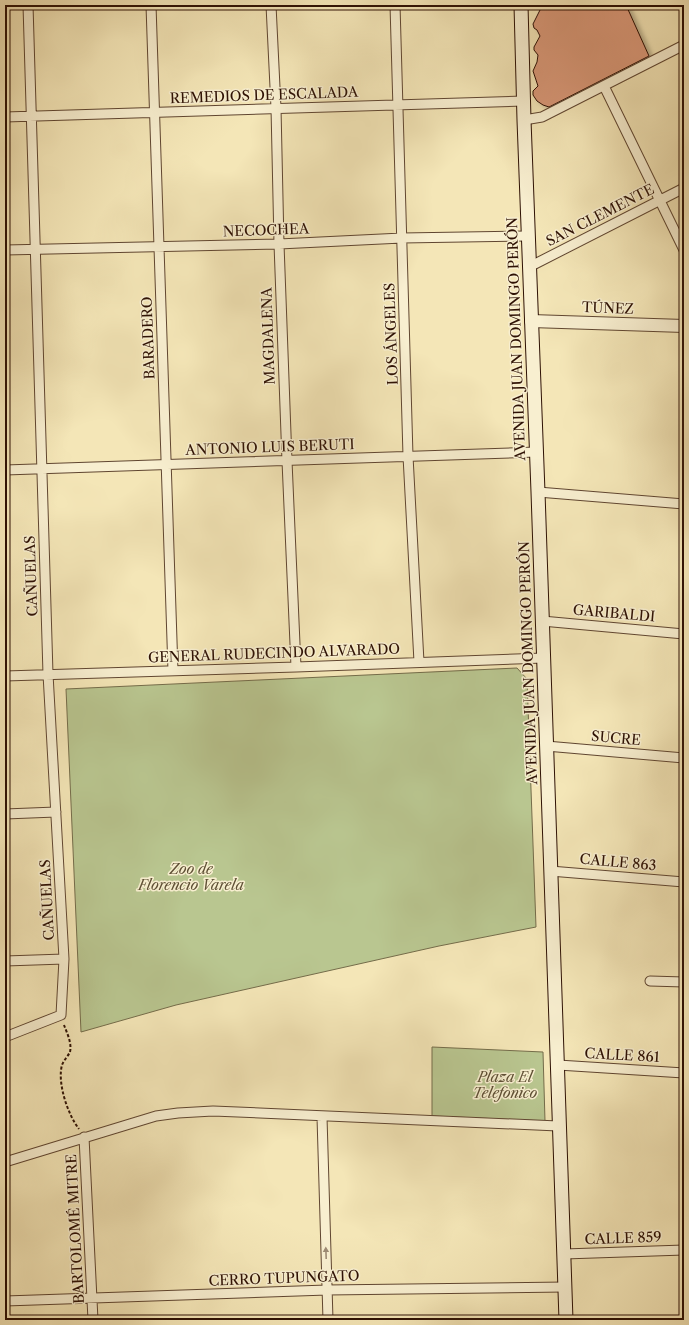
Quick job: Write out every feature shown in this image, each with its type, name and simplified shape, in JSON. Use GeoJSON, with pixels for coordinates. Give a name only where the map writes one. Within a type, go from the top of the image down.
{"type":"FeatureCollection","features":[{"type":"Feature","properties":{"kind":"main road","name":"AVENIDA JUAN DOMINGO PERÓN"},"geometry":{"type":"LineString","coordinates":[[521,5],[523,101],[558,1065],[558,1126],[566,1320]]}},
{"type":"Feature","properties":{"kind":"street","name":"CAÑUELAS"},"geometry":{"type":"LineString","coordinates":[[28,5],[48,674],[64,959],[61,1015]]}},
{"type":"Feature","properties":{"kind":"street","name":"BARADERO"},"geometry":{"type":"LineString","coordinates":[[152,5],[172,671]]}},
{"type":"Feature","properties":{"kind":"street","name":"MAGDALENA"},"geometry":{"type":"LineString","coordinates":[[271,5],[276,108],[286,461],[296,667]]}},
{"type":"Feature","properties":{"kind":"street","name":"LOS ÁNGELES"},"geometry":{"type":"LineString","coordinates":[[395,5],[408,456],[419,662]]}},
{"type":"Feature","properties":{"kind":"street"},"geometry":{"type":"LineString","coordinates":[[524,120],[542,117],[684,46]]}},
{"type":"Feature","properties":{"kind":"street"},"geometry":{"type":"LineString","coordinates":[[604,86],[684,250]]}},
{"type":"Feature","properties":{"kind":"street","name":"REMEDIOS DE ESCALADA"},"geometry":{"type":"LineString","coordinates":[[5,117],[523,101]]}},
{"type":"Feature","properties":{"kind":"street","name":"SAN CLEMENTE"},"geometry":{"type":"LineString","coordinates":[[529,267],[684,188]]}},
{"type":"Feature","properties":{"kind":"street","name":"NECOCHEA"},"geometry":{"type":"LineString","coordinates":[[5,250],[279,244],[402,238],[528,236]]}},
{"type":"Feature","properties":{"kind":"street","name":"TÚNEZ"},"geometry":{"type":"LineString","coordinates":[[531,321],[684,326]]}},
{"type":"Feature","properties":{"kind":"street","name":"ANTONIO LUIS BERUTI"},"geometry":{"type":"LineString","coordinates":[[5,470],[42,470],[166,464],[536,452]]}},
{"type":"Feature","properties":{"kind":"street"},"geometry":{"type":"LineString","coordinates":[[538,492],[684,504]]}},
{"type":"Feature","properties":{"kind":"street","name":"GARIBALDI"},"geometry":{"type":"LineString","coordinates":[[542,621],[684,634]]}},
{"type":"Feature","properties":{"kind":"street","name":"GENERAL RUDECINDO ALVARADO"},"geometry":{"type":"LineString","coordinates":[[5,676],[544,658]]}},
{"type":"Feature","properties":{"kind":"street","name":"SUCRE"},"geometry":{"type":"LineString","coordinates":[[546,746],[684,758]]}},
{"type":"Feature","properties":{"kind":"street"},"geometry":{"type":"LineString","coordinates":[[5,814],[56,812]]}},
{"type":"Feature","properties":{"kind":"street","name":"CALLE 863"},"geometry":{"type":"LineString","coordinates":[[550,871],[684,882]]}},
{"type":"Feature","properties":{"kind":"street"},"geometry":{"type":"LineString","coordinates":[[5,960],[64,959]]}},
{"type":"Feature","properties":{"kind":"street"},"geometry":{"type":"LineString","coordinates":[[650,981],[684,982]]}},
{"type":"Feature","properties":{"kind":"street"},"geometry":{"type":"LineString","coordinates":[[5,1037],[61,1015]]}},
{"type":"Feature","properties":{"kind":"street","name":"CALLE 861"},"geometry":{"type":"LineString","coordinates":[[558,1065],[684,1073]]}},
{"type":"Feature","properties":{"kind":"street"},"geometry":{"type":"LineString","coordinates":[[5,1162],[156,1116],[178,1113],[213,1111],[322,1117],[558,1126]]}},
{"type":"Feature","properties":{"kind":"street"},"geometry":{"type":"LineString","coordinates":[[322,1117],[328,1320]]}},
{"type":"Feature","properties":{"kind":"street","name":"BARTOLOMÉ MITRE"},"geometry":{"type":"LineString","coordinates":[[84,1137],[93,1320]]}},
{"type":"Feature","properties":{"kind":"street","name":"CALLE 859"},"geometry":{"type":"LineString","coordinates":[[564,1254],[684,1250]]}},
{"type":"Feature","properties":{"kind":"street","name":"CERRO TUPUNGATO"},"geometry":{"type":"LineString","coordinates":[[5,1301],[327,1290],[565,1287]]}},
{"type":"Feature","properties":{"kind":"path"},"geometry":{"type":"LineString","coordinates":[[61,1015],[70,1041],[70,1051],[62,1065],[61,1075],[64,1100],[73,1121],[84,1137]]}},
{"type":"Feature","properties":{"kind":"green space","name":"Zoo de Florencio Varela"},"geometry":{"type":"Polygon","coordinates":[[[517,668],[527,679],[536,927],[439,946],[176,1005],[81,1032],[66,689],[517,668]]]}},
{"type":"Feature","properties":{"kind":"green space","name":"Plaza El Telefonico"},"geometry":{"type":"Polygon","coordinates":[[[432,1047],[543,1052],[545,1121],[432,1116],[432,1047]]]}},
{"type":"Feature","properties":{"kind":"building"},"geometry":{"type":"Polygon","coordinates":[[[538,5],[626,5],[649,56],[549,107],[543,105],[537,101],[533,95],[533,91],[538,86],[533,71],[538,55],[534,50],[534,47],[540,36],[533,24],[540,10],[538,5]]]}}]}
